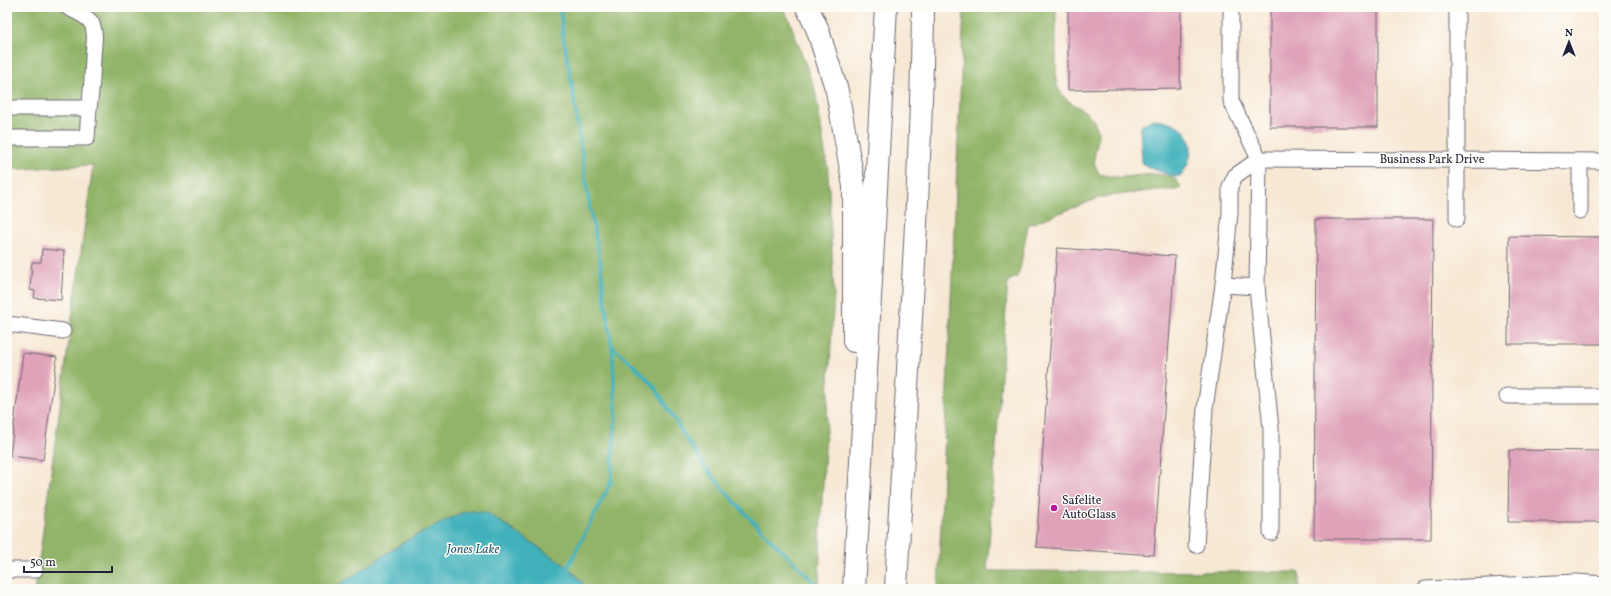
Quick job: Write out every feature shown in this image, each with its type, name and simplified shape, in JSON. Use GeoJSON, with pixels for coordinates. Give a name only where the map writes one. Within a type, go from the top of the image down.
{"type":"FeatureCollection","features":[{"type":"Feature","properties":{"kind":"highway"},"geometry":{"type":"LineString","coordinates":[[807,7],[817,28],[837,91],[854,186],[854,354],[864,406]]}},
{"type":"Feature","properties":{"kind":"highway"},"geometry":{"type":"LineString","coordinates":[[854,589],[886,7]]}},
{"type":"Feature","properties":{"kind":"highway"},"geometry":{"type":"LineString","coordinates":[[896,589],[915,255],[923,7]]}},
{"type":"Feature","properties":{"kind":"highway"},"geometry":{"type":"LineString","coordinates":[[922,55],[931,7]]}},
{"type":"Feature","properties":{"kind":"street"},"geometry":{"type":"LineString","coordinates":[[7,138],[87,138],[93,78],[95,34],[92,23],[84,15],[67,7]]}},
{"type":"Feature","properties":{"kind":"street"},"geometry":{"type":"LineString","coordinates":[[1231,7],[1231,101],[1259,159],[1258,287],[1271,429],[1271,533]]}},
{"type":"Feature","properties":{"kind":"street"},"geometry":{"type":"LineString","coordinates":[[1457,7],[1457,219]]}},
{"type":"Feature","properties":{"kind":"street"},"geometry":{"type":"LineString","coordinates":[[7,108],[89,108]]}},
{"type":"Feature","properties":{"kind":"street"},"geometry":{"type":"LineString","coordinates":[[1196,545],[1205,408],[1223,285],[1230,213],[1230,187],[1235,176],[1259,159]]}},
{"type":"Feature","properties":{"kind":"street","name":"Business Park Drive"},"geometry":{"type":"LineString","coordinates":[[1259,159],[1604,161]]}},
{"type":"Feature","properties":{"kind":"street"},"geometry":{"type":"LineString","coordinates":[[1580,161],[1580,211]]}},
{"type":"Feature","properties":{"kind":"street"},"geometry":{"type":"LineString","coordinates":[[1223,285],[1258,287]]}},
{"type":"Feature","properties":{"kind":"street"},"geometry":{"type":"LineString","coordinates":[[7,324],[63,331]]}},
{"type":"Feature","properties":{"kind":"street"},"geometry":{"type":"LineString","coordinates":[[1507,396],[1604,396]]}},
{"type":"Feature","properties":{"kind":"street"},"geometry":{"type":"LineString","coordinates":[[7,570],[35,570]]}},
{"type":"Feature","properties":{"kind":"street"},"geometry":{"type":"LineString","coordinates":[[1425,589],[1576,582],[1604,584]]}},
{"type":"Feature","properties":{"kind":"green space"},"geometry":{"type":"Polygon","coordinates":[[[7,7],[782,7],[789,19],[815,90],[828,171],[834,294],[821,517],[819,589],[588,589],[568,567],[487,513],[472,511],[461,513],[404,542],[333,589],[35,589],[93,165],[7,170],[7,7]]]}},
{"type":"Feature","properties":{"kind":"green space"},"geometry":{"type":"Polygon","coordinates":[[[964,7],[1056,7],[1056,81],[1059,90],[1064,97],[1088,114],[1097,128],[1098,139],[1094,159],[1099,174],[1118,177],[1153,174],[1162,175],[1177,181],[1181,188],[1176,190],[1157,190],[1102,197],[1028,225],[1020,269],[1017,277],[1008,281],[987,571],[1299,572],[1299,589],[938,589],[964,7]]]}},
{"type":"Feature","properties":{"kind":"water"},"geometry":{"type":"Polygon","coordinates":[[[1153,119],[1175,124],[1188,136],[1191,145],[1191,154],[1182,175],[1175,177],[1148,167],[1142,163],[1140,129],[1142,125],[1153,119]]]}},
{"type":"Feature","properties":{"kind":"water","name":"Jones Lake"},"geometry":{"type":"Polygon","coordinates":[[[472,511],[487,513],[568,567],[588,589],[333,589],[404,542],[461,513],[472,511]]]}},
{"type":"Feature","properties":{"kind":"building"},"geometry":{"type":"Polygon","coordinates":[[[1068,7],[1181,7],[1180,88],[1068,90],[1068,7]]]}},
{"type":"Feature","properties":{"kind":"building"},"geometry":{"type":"Polygon","coordinates":[[[1270,7],[1378,7],[1378,127],[1270,127],[1270,7]]]}},
{"type":"Feature","properties":{"kind":"building"},"geometry":{"type":"Polygon","coordinates":[[[1316,219],[1433,219],[1431,539],[1314,539],[1316,219]]]}},
{"type":"Feature","properties":{"kind":"building"},"geometry":{"type":"Polygon","coordinates":[[[1509,236],[1604,237],[1604,344],[1508,344],[1509,236]]]}},
{"type":"Feature","properties":{"kind":"building"},"geometry":{"type":"Polygon","coordinates":[[[1057,248],[1175,256],[1154,555],[1036,547],[1057,248]]]}},
{"type":"Feature","properties":{"kind":"building"},"geometry":{"type":"Polygon","coordinates":[[[42,249],[64,251],[61,300],[34,298],[35,291],[30,290],[32,262],[41,262],[42,249]]]}},
{"type":"Feature","properties":{"kind":"building"},"geometry":{"type":"Polygon","coordinates":[[[23,353],[57,357],[43,460],[10,456],[23,353]]]}},
{"type":"Feature","properties":{"kind":"building"},"geometry":{"type":"Polygon","coordinates":[[[1509,450],[1604,451],[1604,522],[1508,522],[1509,450]]]}},
{"type":"Feature","properties":{"kind":"waterway"},"geometry":{"type":"LineString","coordinates":[[560,7],[563,36],[571,79],[589,203],[600,261],[612,346],[616,411],[611,482],[568,567],[568,571]]}},
{"type":"Feature","properties":{"kind":"waterway"},"geometry":{"type":"LineString","coordinates":[[612,346],[654,386],[702,463],[723,489],[764,533],[822,589]]}},
{"type":"Feature","properties":{"kind":"place","name":"Safelite AutoGlass"},"geometry":{"type":"Point","coordinates":[1054,508]}}]}
